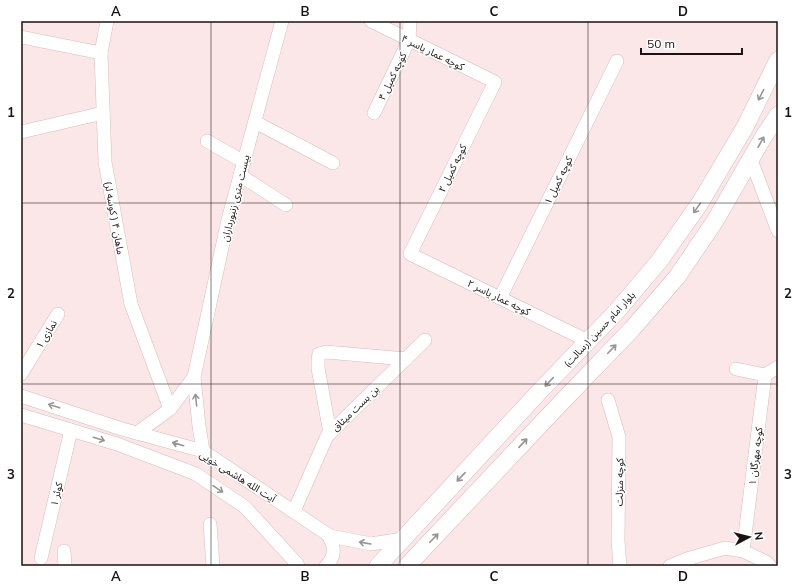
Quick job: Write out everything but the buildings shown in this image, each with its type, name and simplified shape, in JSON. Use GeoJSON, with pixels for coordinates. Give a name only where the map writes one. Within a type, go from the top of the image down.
{"type":"FeatureCollection","features":[{"type":"Feature","properties":{"kind":"main road","name":"بلوار امام حسین (رسالت)"},"geometry":{"type":"LineString","coordinates":[[378,566],[538,393],[617,311],[660,260],[700,203],[745,127],[778,63]]}},
{"type":"Feature","properties":{"kind":"main road"},"geometry":{"type":"LineString","coordinates":[[407,566],[632,328],[677,278],[715,221],[764,136],[778,115]]}},
{"type":"Feature","properties":{"kind":"street","name":"ماهان ۴ ( کوسه لر)"},"geometry":{"type":"LineString","coordinates":[[107,21],[101,53],[105,162],[131,304],[170,409]]}},
{"type":"Feature","properties":{"kind":"street","name":"بیست متری زنبورداران"},"geometry":{"type":"LineString","coordinates":[[203,451],[194,377],[228,220],[282,21]]}},
{"type":"Feature","properties":{"kind":"street","name":"کوچه عمار یاسر ۴"},"geometry":{"type":"LineString","coordinates":[[371,21],[495,82]]}},
{"type":"Feature","properties":{"kind":"street"},"geometry":{"type":"LineString","coordinates":[[409,40],[410,21]]}},
{"type":"Feature","properties":{"kind":"street"},"geometry":{"type":"LineString","coordinates":[[21,37],[101,53]]}},
{"type":"Feature","properties":{"kind":"street","name":"کوچه کمیل ۴"},"geometry":{"type":"LineString","coordinates":[[374,113],[409,40]]}},
{"type":"Feature","properties":{"kind":"street","name":"کوچه کمیل ۱"},"geometry":{"type":"LineString","coordinates":[[500,298],[617,62]]}},
{"type":"Feature","properties":{"kind":"street","name":"کوچه کمیل ۲"},"geometry":{"type":"LineString","coordinates":[[410,254],[495,82]]}},
{"type":"Feature","properties":{"kind":"street"},"geometry":{"type":"LineString","coordinates":[[21,132],[103,113]]}},
{"type":"Feature","properties":{"kind":"street"},"geometry":{"type":"LineString","coordinates":[[254,122],[333,163]]}},
{"type":"Feature","properties":{"kind":"street"},"geometry":{"type":"LineString","coordinates":[[207,141],[244,162]]}},
{"type":"Feature","properties":{"kind":"street"},"geometry":{"type":"LineString","coordinates":[[751,160],[778,231]]}},
{"type":"Feature","properties":{"kind":"street"},"geometry":{"type":"LineString","coordinates":[[240,175],[286,205]]}},
{"type":"Feature","properties":{"kind":"street","name":"کوچه عمار یاسر ۲"},"geometry":{"type":"LineString","coordinates":[[410,254],[588,341]]}},
{"type":"Feature","properties":{"kind":"street","name":"نمازی ۱"},"geometry":{"type":"LineString","coordinates":[[21,374],[58,314]]}},
{"type":"Feature","properties":{"kind":"street","name":"بن بست میثاق"},"geometry":{"type":"LineString","coordinates":[[294,511],[327,436],[425,340]]}},
{"type":"Feature","properties":{"kind":"street"},"geometry":{"type":"LineString","coordinates":[[330,433],[318,368],[319,354],[326,352],[406,359]]}},
{"type":"Feature","properties":{"kind":"street"},"geometry":{"type":"LineString","coordinates":[[736,369],[765,375],[778,367]]}},
{"type":"Feature","properties":{"kind":"street","name":"کوچه مهرگان ۱"},"geometry":{"type":"LineString","coordinates":[[743,551],[765,375]]}},
{"type":"Feature","properties":{"kind":"street","name":"بیست متری زنبورداران"},"geometry":{"type":"LineString","coordinates":[[137,433],[170,409],[194,377]]}},
{"type":"Feature","properties":{"kind":"street","name":"آیت الله هاشمی خویی"},"geometry":{"type":"LineString","coordinates":[[21,396],[137,433],[203,451],[328,535],[371,544],[403,539]]}},
{"type":"Feature","properties":{"kind":"street","name":"کوچه منزلت"},"geometry":{"type":"LineString","coordinates":[[608,400],[619,437],[618,541],[620,566]]}},
{"type":"Feature","properties":{"kind":"street","name":"آیت الله هاشمی خویی"},"geometry":{"type":"LineString","coordinates":[[21,415],[117,444],[196,474],[245,507],[298,565]]}},
{"type":"Feature","properties":{"kind":"street","name":"کوثر ۱"},"geometry":{"type":"LineString","coordinates":[[41,558],[71,430]]}},
{"type":"Feature","properties":{"kind":"street"},"geometry":{"type":"LineString","coordinates":[[210,524],[212,566]]}},
{"type":"Feature","properties":{"kind":"street"},"geometry":{"type":"LineString","coordinates":[[326,566],[333,556],[334,548],[328,535]]}},
{"type":"Feature","properties":{"kind":"street"},"geometry":{"type":"LineString","coordinates":[[670,566],[687,559],[725,548],[743,551],[766,562],[770,566]]}},
{"type":"Feature","properties":{"kind":"street"},"geometry":{"type":"LineString","coordinates":[[64,552],[65,566]]}}]}
